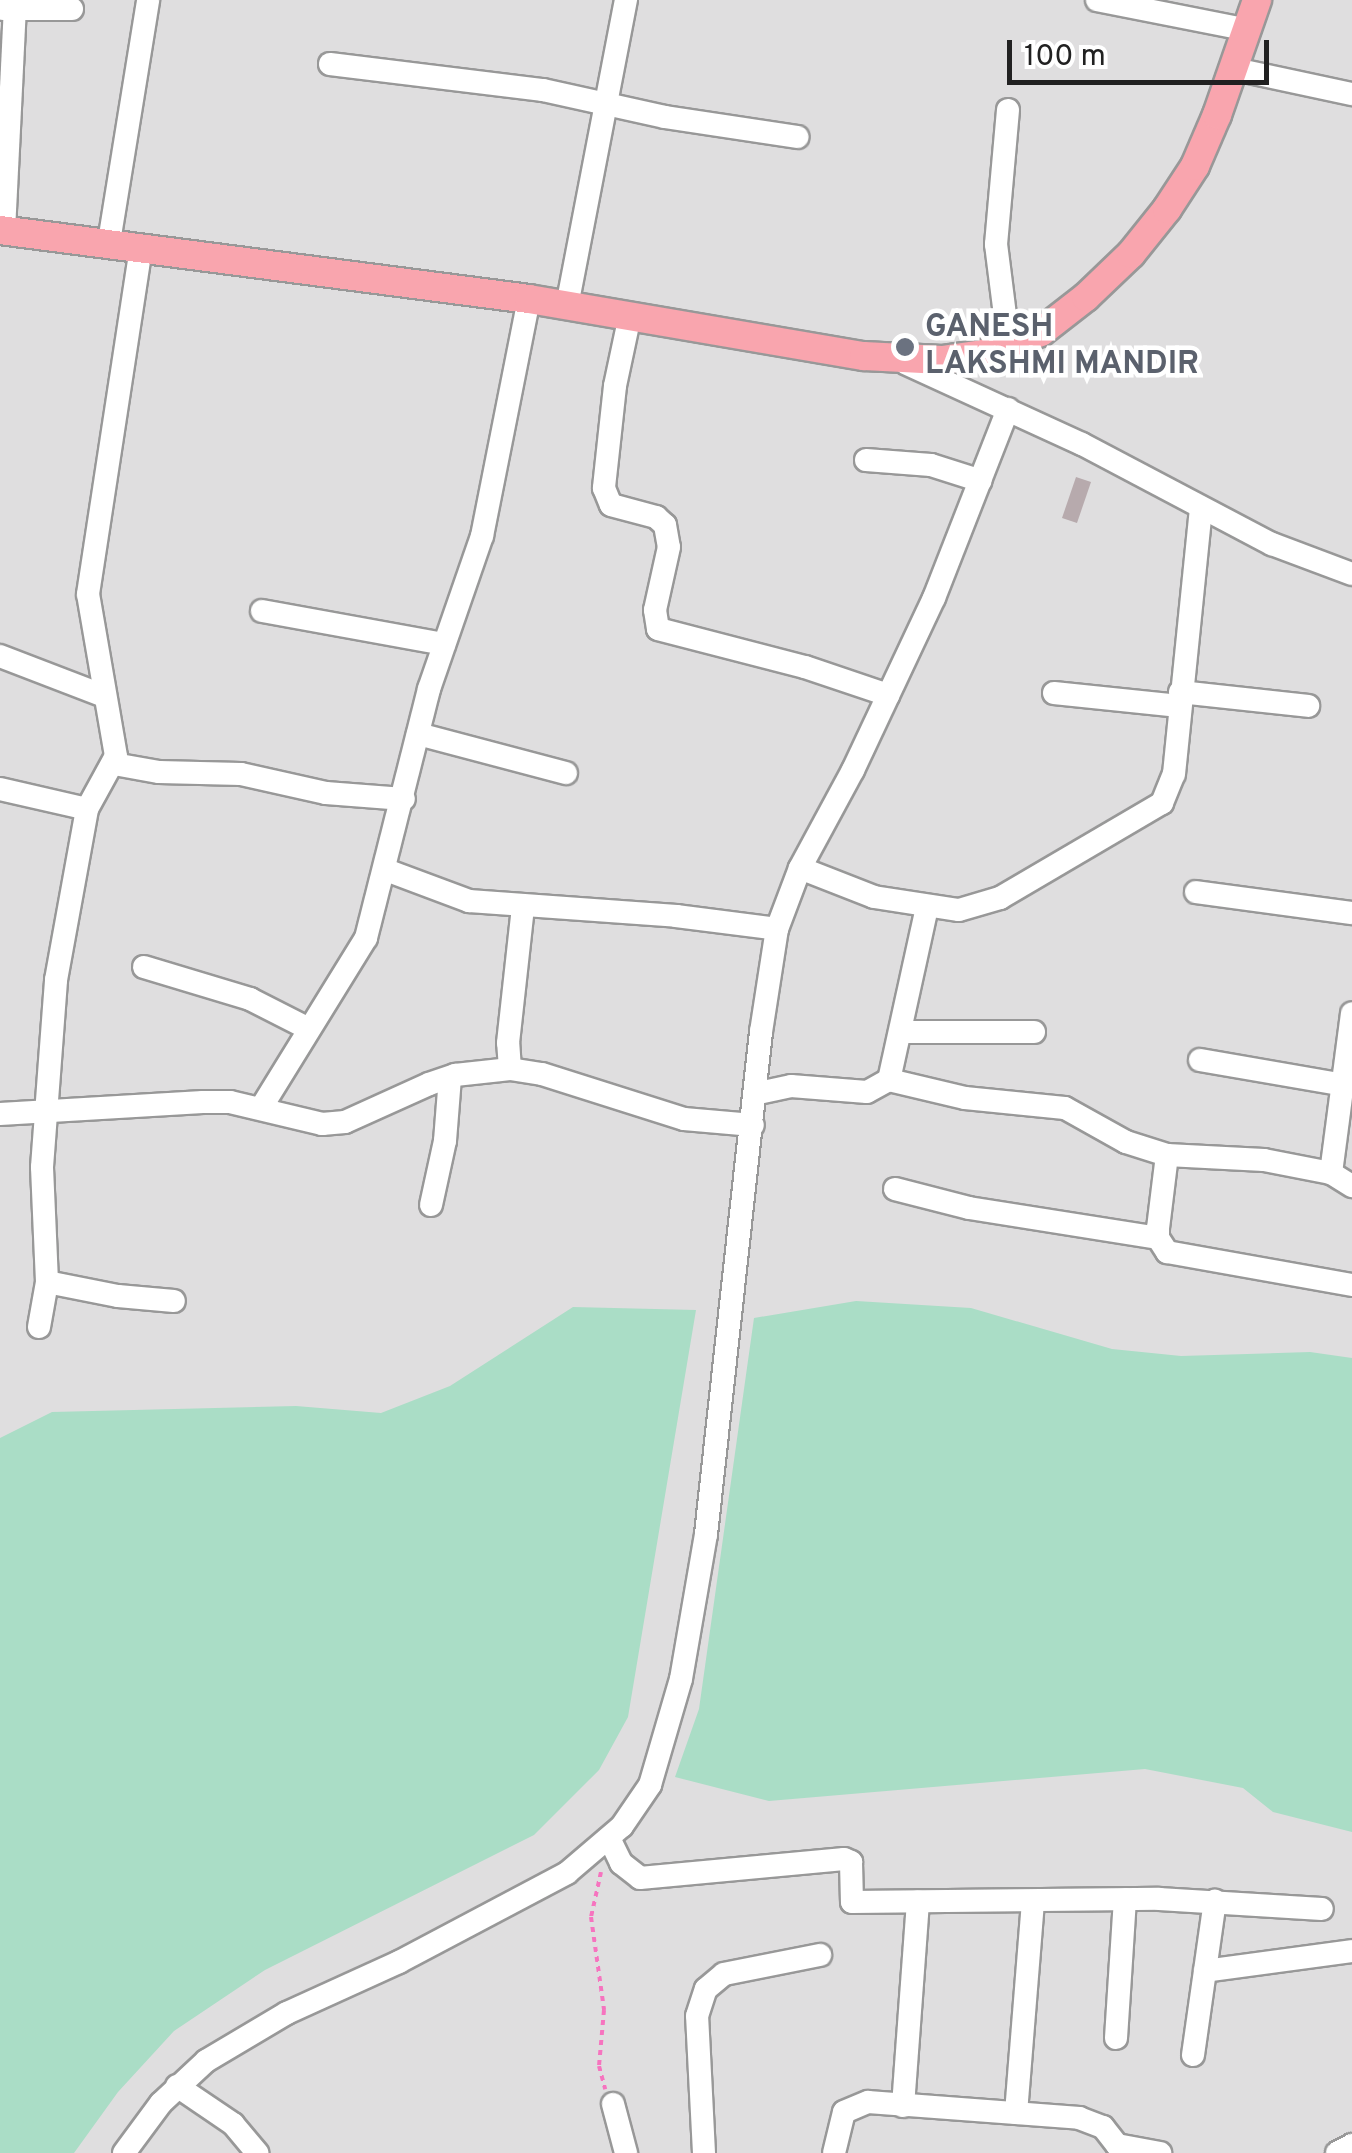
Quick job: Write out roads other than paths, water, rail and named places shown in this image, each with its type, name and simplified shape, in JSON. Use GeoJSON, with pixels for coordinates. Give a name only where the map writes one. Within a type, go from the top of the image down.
{"type":"FeatureCollection","features":[{"type":"Feature","properties":{"kind":"main road"},"geometry":{"type":"LineString","coordinates":[[2,230],[530,300],[629,320],[897,360],[942,360],[1009,347],[1041,332],[1086,297],[1143,239],[1196,166],[1258,0]]}},
{"type":"Feature","properties":{"kind":"street"},"geometry":{"type":"LineString","coordinates":[[110,242],[148,0]]}},
{"type":"Feature","properties":{"kind":"street"},"geometry":{"type":"LineString","coordinates":[[567,306],[626,0]]}},
{"type":"Feature","properties":{"kind":"street"},"geometry":{"type":"LineString","coordinates":[[1096,0],[1248,30]]}},
{"type":"Feature","properties":{"kind":"street"},"geometry":{"type":"LineString","coordinates":[[2,230],[8,10],[72,9]]}},
{"type":"Feature","properties":{"kind":"street"},"geometry":{"type":"LineString","coordinates":[[330,64],[609,103],[797,138]]}},
{"type":"Feature","properties":{"kind":"street"},"geometry":{"type":"LineString","coordinates":[[1235,69],[1352,94]]}},
{"type":"Feature","properties":{"kind":"street"},"geometry":{"type":"LineString","coordinates":[[1008,110],[996,244],[1009,347]]}},
{"type":"Feature","properties":{"kind":"street"},"geometry":{"type":"LineString","coordinates":[[39,1327],[48,1282],[42,1167],[56,980],[87,809],[114,764],[116,745],[90,618],[91,561],[142,246]]}},
{"type":"Feature","properties":{"kind":"street"},"geometry":{"type":"LineString","coordinates":[[261,1108],[308,1028],[356,960],[386,870],[418,734],[482,536],[530,300]]}},
{"type":"Feature","properties":{"kind":"street"},"geometry":{"type":"LineString","coordinates":[[629,320],[615,386],[604,488],[611,505],[656,517],[666,525],[670,547],[655,610],[658,629],[804,667],[888,695]]}},
{"type":"Feature","properties":{"kind":"street"},"geometry":{"type":"LineString","coordinates":[[897,360],[1008,410],[1272,544],[1352,574]]}},
{"type":"Feature","properties":{"kind":"street"},"geometry":{"type":"LineString","coordinates":[[124,2153],[177,2086],[252,2032],[539,1889],[609,1838],[650,1785],[681,1679],[706,1534],[754,1094],[777,929],[800,868],[934,598],[1008,410]]}},
{"type":"Feature","properties":{"kind":"street"},"geometry":{"type":"LineString","coordinates":[[866,460],[931,464],[981,481]]}},
{"type":"Feature","properties":{"kind":"street"},"geometry":{"type":"LineString","coordinates":[[800,868],[853,891],[959,910],[1000,898],[1149,815],[1170,790],[1202,508]]}},
{"type":"Feature","properties":{"kind":"street"},"geometry":{"type":"LineString","coordinates":[[262,611],[444,644]]}},
{"type":"Feature","properties":{"kind":"street"},"geometry":{"type":"LineString","coordinates":[[0,656],[104,696]]}},
{"type":"Feature","properties":{"kind":"street"},"geometry":{"type":"LineString","coordinates":[[1054,693],[1308,706]]}},
{"type":"Feature","properties":{"kind":"street"},"geometry":{"type":"LineString","coordinates":[[418,734],[566,773]]}},
{"type":"Feature","properties":{"kind":"street"},"geometry":{"type":"LineString","coordinates":[[114,764],[159,772],[240,774],[326,793],[404,799]]}},
{"type":"Feature","properties":{"kind":"street"},"geometry":{"type":"LineString","coordinates":[[0,789],[87,809]]}},
{"type":"Feature","properties":{"kind":"street"},"geometry":{"type":"LineString","coordinates":[[386,870],[443,894],[523,908],[676,916],[777,929]]}},
{"type":"Feature","properties":{"kind":"street"},"geometry":{"type":"LineString","coordinates":[[1196,892],[1352,913]]}},
{"type":"Feature","properties":{"kind":"street"},"geometry":{"type":"LineString","coordinates":[[889,1080],[927,907]]}},
{"type":"Feature","properties":{"kind":"street"},"geometry":{"type":"LineString","coordinates":[[510,1069],[523,908]]}},
{"type":"Feature","properties":{"kind":"street"},"geometry":{"type":"LineString","coordinates":[[144,967],[218,987],[308,1028]]}},
{"type":"Feature","properties":{"kind":"street"},"geometry":{"type":"LineString","coordinates":[[1331,1174],[1352,1014]]}},
{"type":"Feature","properties":{"kind":"street"},"geometry":{"type":"LineString","coordinates":[[902,1032],[1034,1032]]}},
{"type":"Feature","properties":{"kind":"street"},"geometry":{"type":"LineString","coordinates":[[1200,1060],[1344,1085]]}},
{"type":"Feature","properties":{"kind":"street"},"geometry":{"type":"LineString","coordinates":[[0,1114],[203,1102],[261,1108],[322,1124],[345,1122],[450,1077],[510,1069],[542,1074],[684,1120],[753,1125]]}},
{"type":"Feature","properties":{"kind":"street"},"geometry":{"type":"LineString","coordinates":[[430,1205],[445,1141],[450,1077]]}},
{"type":"Feature","properties":{"kind":"street"},"geometry":{"type":"LineString","coordinates":[[754,1094],[792,1086],[868,1092],[889,1080],[976,1100],[1065,1108],[1126,1142],[1168,1155],[1241,1158],[1331,1174],[1352,1186]]}},
{"type":"Feature","properties":{"kind":"street"},"geometry":{"type":"LineString","coordinates":[[1168,1155],[1158,1238],[1167,1252],[1352,1285]]}},
{"type":"Feature","properties":{"kind":"street"},"geometry":{"type":"LineString","coordinates":[[894,1189],[969,1208],[1158,1238]]}},
{"type":"Feature","properties":{"kind":"street"},"geometry":{"type":"LineString","coordinates":[[48,1282],[174,1300]]}},
{"type":"Feature","properties":{"kind":"street"},"geometry":{"type":"LineString","coordinates":[[609,1838],[621,1863],[640,1878],[844,1859],[851,1862],[852,1902],[1214,1901],[1322,1908]]}},
{"type":"Feature","properties":{"kind":"street"},"geometry":{"type":"LineString","coordinates":[[1116,2038],[1125,1900]]}},
{"type":"Feature","properties":{"kind":"street"},"geometry":{"type":"LineString","coordinates":[[1194,2055],[1214,1901]]}},
{"type":"Feature","properties":{"kind":"street"},"geometry":{"type":"LineString","coordinates":[[903,2106],[918,1902]]}},
{"type":"Feature","properties":{"kind":"street"},"geometry":{"type":"LineString","coordinates":[[1016,2113],[1033,1902]]}},
{"type":"Feature","properties":{"kind":"street"},"geometry":{"type":"LineString","coordinates":[[1205,1971],[1352,1952]]}},
{"type":"Feature","properties":{"kind":"street"},"geometry":{"type":"LineString","coordinates":[[704,2153],[697,2016],[706,1989],[724,1974],[820,1955]]}},
{"type":"Feature","properties":{"kind":"street"},"geometry":{"type":"LineString","coordinates":[[177,2086],[232,2124],[258,2153]]}},
{"type":"Feature","properties":{"kind":"street"},"geometry":{"type":"LineString","coordinates":[[834,2153],[840,2123],[849,2106],[868,2102],[1096,2122],[1116,2146],[1160,2153]]}},
{"type":"Feature","properties":{"kind":"street"},"geometry":{"type":"LineString","coordinates":[[613,2104],[626,2153]]}},
{"type":"Feature","properties":{"kind":"street"},"geometry":{"type":"LineString","coordinates":[[1337,2153],[1352,2145]]}},
{"type":"Feature","properties":{"kind":"place","name":"GANESH LAKSHMI MANDIR"},"geometry":{"type":"Point","coordinates":[905,347]}}]}
